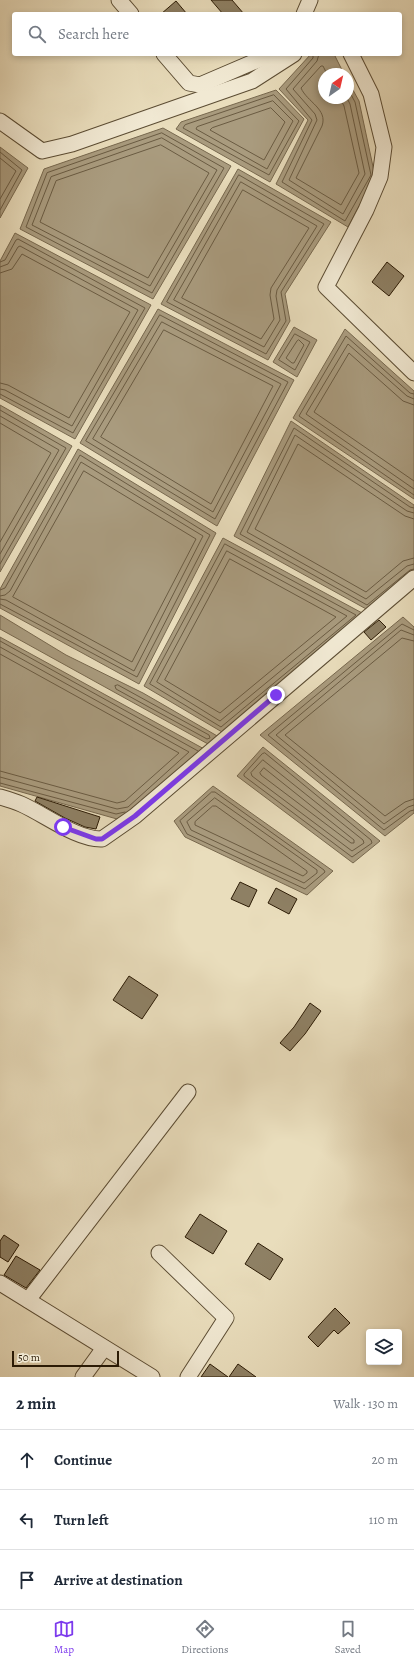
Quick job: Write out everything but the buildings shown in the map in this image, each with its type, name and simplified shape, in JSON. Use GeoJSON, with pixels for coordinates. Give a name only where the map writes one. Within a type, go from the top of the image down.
{"type":"FeatureCollection","features":[{"type":"Feature","properties":{"kind":"street"},"geometry":{"type":"LineString","coordinates":[[119,0],[129,12]]}},
{"type":"Feature","properties":{"kind":"street"},"geometry":{"type":"LineString","coordinates":[[305,12],[310,0]]}},
{"type":"Feature","properties":{"kind":"street"},"geometry":{"type":"LineString","coordinates":[[166,56],[188,83],[200,85],[267,56]]}},
{"type":"Feature","properties":{"kind":"street"},"geometry":{"type":"LineString","coordinates":[[0,121],[42,151],[72,144],[252,81],[291,56]]}},
{"type":"Feature","properties":{"kind":"street"},"geometry":{"type":"LineString","coordinates":[[352,56],[371,94],[384,147],[380,176],[366,210],[326,287],[414,373]]}},
{"type":"Feature","properties":{"kind":"street"},"geometry":{"type":"LineString","coordinates":[[0,797],[20,803],[63,827],[96,839],[102,839],[135,816],[414,578]]}},
{"type":"Feature","properties":{"kind":"street"},"geometry":{"type":"LineString","coordinates":[[28,1300],[188,1092]]}},
{"type":"Feature","properties":{"kind":"street"},"geometry":{"type":"LineString","coordinates":[[159,1253],[226,1318],[188,1377]]}},
{"type":"Feature","properties":{"kind":"street"},"geometry":{"type":"LineString","coordinates":[[0,1283],[152,1377]]}},
{"type":"Feature","properties":{"kind":"street"},"geometry":{"type":"LineString","coordinates":[[83,1377],[104,1348]]}},
{"type":"Feature","properties":{"kind":"water"},"geometry":{"type":"Polygon","coordinates":[[[309,56],[335,56],[341,68],[318,68],[318,104],[354,104],[354,92],[359,101],[375,176],[348,227],[276,184],[308,120],[279,89],[309,56]]]}},
{"type":"Feature","properties":{"kind":"water"},"geometry":{"type":"Polygon","coordinates":[[[276,90],[304,119],[270,182],[176,129],[181,122],[276,90]]]}},
{"type":"Feature","properties":{"kind":"water"},"geometry":{"type":"Polygon","coordinates":[[[163,128],[231,166],[153,299],[20,229],[44,169],[163,128]]]}},
{"type":"Feature","properties":{"kind":"water"},"geometry":{"type":"Polygon","coordinates":[[[0,147],[28,168],[0,218],[0,147]]]}},
{"type":"Feature","properties":{"kind":"water"},"geometry":{"type":"Polygon","coordinates":[[[238,169],[331,222],[285,294],[290,321],[268,360],[161,304],[238,169]]]}},
{"type":"Feature","properties":{"kind":"water"},"geometry":{"type":"Polygon","coordinates":[[[15,233],[151,305],[75,439],[0,398],[0,261],[15,233]]]}},
{"type":"Feature","properties":{"kind":"water"},"geometry":{"type":"Polygon","coordinates":[[[158,309],[294,380],[217,526],[80,443],[158,309]]]}},
{"type":"Feature","properties":{"kind":"water"},"geometry":{"type":"Polygon","coordinates":[[[294,327],[317,340],[297,377],[273,362],[294,327]]]}},
{"type":"Feature","properties":{"kind":"water"},"geometry":{"type":"Polygon","coordinates":[[[345,329],[414,391],[414,499],[293,418],[345,329]]]}},
{"type":"Feature","properties":{"kind":"water"},"geometry":{"type":"Polygon","coordinates":[[[0,405],[72,446],[0,572],[0,405]]]}},
{"type":"Feature","properties":{"kind":"water"},"geometry":{"type":"Polygon","coordinates":[[[291,421],[414,505],[414,572],[368,610],[234,536],[291,421]]]}},
{"type":"Feature","properties":{"kind":"water"},"geometry":{"type":"Polygon","coordinates":[[[78,449],[216,533],[139,684],[0,608],[0,589],[78,449]]]}},
{"type":"Feature","properties":{"kind":"water"},"geometry":{"type":"Polygon","coordinates":[[[223,538],[364,614],[222,732],[144,686],[223,538]]]}},
{"type":"Feature","properties":{"kind":"water"},"geometry":{"type":"Polygon","coordinates":[[[0,615],[66,655],[143,693],[219,737],[208,744],[0,629],[0,615]]]}},
{"type":"Feature","properties":{"kind":"water"},"geometry":{"type":"Polygon","coordinates":[[[403,617],[414,627],[414,813],[385,836],[260,735],[403,617]]]}},
{"type":"Feature","properties":{"kind":"water"},"geometry":{"type":"Polygon","coordinates":[[[0,637],[206,750],[132,815],[117,819],[0,786],[0,637]]]}},
{"type":"Feature","properties":{"kind":"water"},"geometry":{"type":"Polygon","coordinates":[[[263,747],[380,841],[353,863],[237,776],[263,747]]]}},
{"type":"Feature","properties":{"kind":"water"},"geometry":{"type":"Polygon","coordinates":[[[213,786],[333,871],[307,895],[185,837],[174,821],[213,786]]]}},
{"type":"Feature","properties":{"kind":"route"},"geometry":{"type":"LineString","coordinates":[[63,827],[96,839],[102,839],[135,816],[276,695]]}}]}
